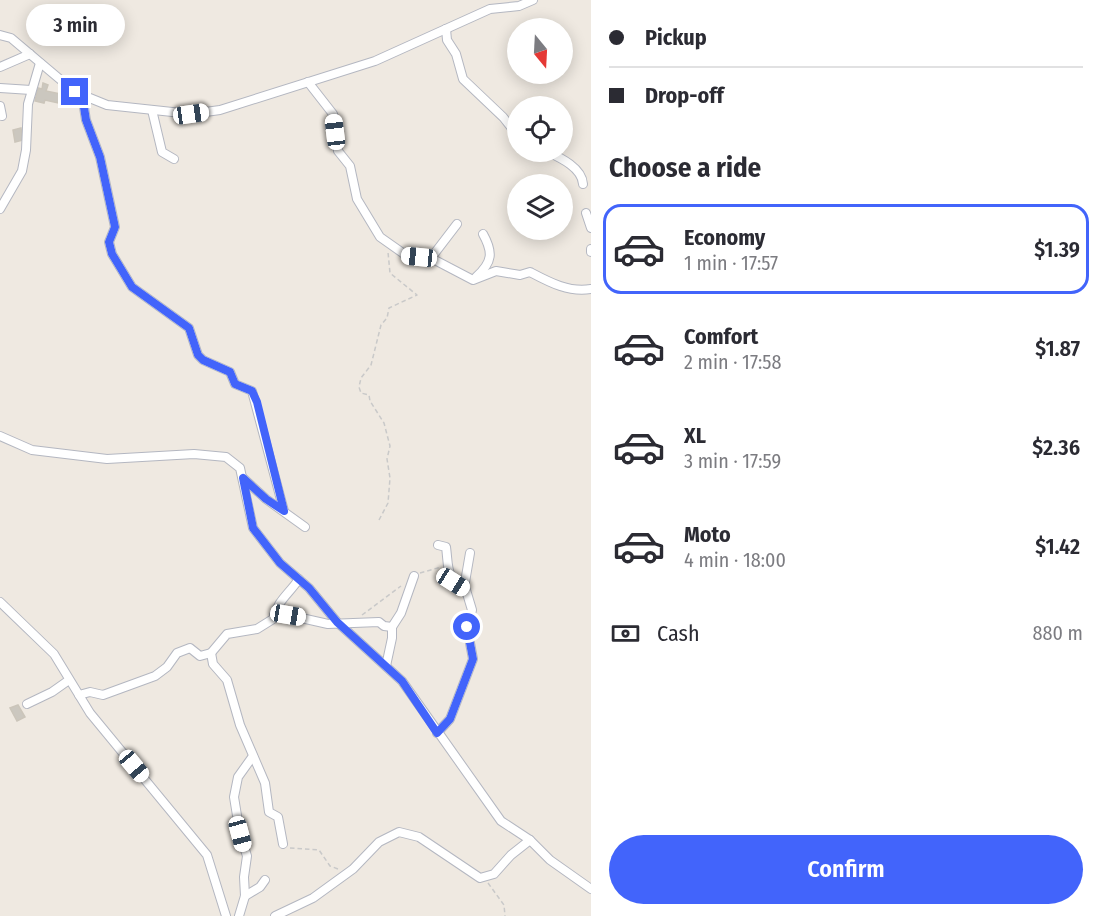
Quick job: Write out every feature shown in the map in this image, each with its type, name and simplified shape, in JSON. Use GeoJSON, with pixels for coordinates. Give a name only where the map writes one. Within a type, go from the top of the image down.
{"type":"FeatureCollection","features":[{"type":"Feature","properties":{"kind":"street"},"geometry":{"type":"LineString","coordinates":[[0,35],[11,38],[75,92],[82,95],[107,105],[191,114],[220,110],[375,61],[490,9],[519,6],[534,0]]}},
{"type":"Feature","properties":{"kind":"street"},"geometry":{"type":"LineString","coordinates":[[446,29],[447,40],[456,54],[463,79],[507,122]]}},
{"type":"Feature","properties":{"kind":"street"},"geometry":{"type":"LineString","coordinates":[[0,67],[30,54]]}},
{"type":"Feature","properties":{"kind":"street"},"geometry":{"type":"LineString","coordinates":[[0,209],[22,171],[31,90],[40,63]]}},
{"type":"Feature","properties":{"kind":"street"},"geometry":{"type":"LineString","coordinates":[[308,82],[333,114],[338,152],[350,166],[357,199],[380,237],[407,256],[431,258],[473,280],[496,271],[511,275],[530,272],[564,288],[579,291],[591,289]]}},
{"type":"Feature","properties":{"kind":"street"},"geometry":{"type":"LineString","coordinates":[[0,88],[31,90]]}},
{"type":"Feature","properties":{"kind":"street"},"geometry":{"type":"LineString","coordinates":[[82,95],[86,120],[100,157],[115,227],[109,242],[112,254],[132,287],[189,328],[198,355],[203,360],[230,372],[235,384],[252,391],[284,511]]}},
{"type":"Feature","properties":{"kind":"street"},"geometry":{"type":"LineString","coordinates":[[0,106],[2,116]]}},
{"type":"Feature","properties":{"kind":"street"},"geometry":{"type":"LineString","coordinates":[[152,110],[162,152],[174,159]]}},
{"type":"Feature","properties":{"kind":"street"},"geometry":{"type":"LineString","coordinates":[[567,162],[581,176],[583,184]]}},
{"type":"Feature","properties":{"kind":"street"},"geometry":{"type":"LineString","coordinates":[[586,213],[591,228]]}},
{"type":"Feature","properties":{"kind":"street"},"geometry":{"type":"LineString","coordinates":[[431,258],[457,224]]}},
{"type":"Feature","properties":{"kind":"street"},"geometry":{"type":"LineString","coordinates":[[473,280],[485,269],[490,260],[491,248],[483,234]]}},
{"type":"Feature","properties":{"kind":"street"},"geometry":{"type":"LineString","coordinates":[[0,436],[32,450],[107,459],[194,454],[226,457],[240,468],[253,528],[280,563],[298,579],[337,622],[402,681],[501,821],[530,840],[550,860],[591,890]]}},
{"type":"Feature","properties":{"kind":"street"},"geometry":{"type":"LineString","coordinates":[[243,478],[266,499],[305,527]]}},
{"type":"Feature","properties":{"kind":"street"},"geometry":{"type":"LineString","coordinates":[[438,545],[446,547],[447,564],[453,582],[464,588]]}},
{"type":"Feature","properties":{"kind":"street"},"geometry":{"type":"LineString","coordinates":[[437,733],[450,719],[473,659],[467,627],[472,610],[464,588],[470,553]]}},
{"type":"Feature","properties":{"kind":"street"},"geometry":{"type":"LineString","coordinates":[[386,666],[392,627],[401,613],[414,576]]}},
{"type":"Feature","properties":{"kind":"street"},"geometry":{"type":"LineString","coordinates":[[79,695],[90,692],[103,695],[155,676],[167,667],[177,653],[190,648],[200,656],[211,653],[227,634],[256,629],[273,619],[277,603],[288,594],[298,579]]}},
{"type":"Feature","properties":{"kind":"street"},"geometry":{"type":"LineString","coordinates":[[0,603],[54,654],[90,713],[207,855],[226,916]]}},
{"type":"Feature","properties":{"kind":"street"},"geometry":{"type":"LineString","coordinates":[[274,615],[288,615],[322,623],[379,622],[384,626],[392,627]]}},
{"type":"Feature","properties":{"kind":"street"},"geometry":{"type":"LineString","coordinates":[[211,653],[213,664],[227,680],[240,725],[265,783],[268,812],[278,817],[284,848]]}},
{"type":"Feature","properties":{"kind":"street"},"geometry":{"type":"LineString","coordinates":[[27,704],[52,692],[69,680]]}},
{"type":"Feature","properties":{"kind":"street"},"geometry":{"type":"LineString","coordinates":[[240,916],[245,896],[244,877],[247,856],[240,834],[234,797],[238,777],[253,756]]}},
{"type":"Feature","properties":{"kind":"street"},"geometry":{"type":"LineString","coordinates":[[275,916],[313,898],[348,873],[379,842],[399,831],[419,837],[480,878],[494,874],[530,840]]}},
{"type":"Feature","properties":{"kind":"street"},"geometry":{"type":"LineString","coordinates":[[245,896],[260,887],[265,880]]}},
{"type":"Feature","properties":{"kind":"path"},"geometry":{"type":"LineString","coordinates":[[379,520],[388,503],[390,478],[387,459],[390,446],[380,414],[375,409],[369,395],[361,393],[359,387],[361,378],[371,365],[381,325],[387,318],[389,308],[417,295],[390,273],[387,242]]}},
{"type":"Feature","properties":{"kind":"path"},"geometry":{"type":"LineString","coordinates":[[414,576],[447,564]]}},
{"type":"Feature","properties":{"kind":"path"},"geometry":{"type":"LineString","coordinates":[[354,622],[403,585]]}},
{"type":"Feature","properties":{"kind":"path"},"geometry":{"type":"LineString","coordinates":[[284,848],[319,850],[330,866],[348,873]]}},
{"type":"Feature","properties":{"kind":"path"},"geometry":{"type":"LineString","coordinates":[[480,878],[493,887],[504,905],[505,916]]}},
{"type":"Feature","properties":{"kind":"building"},"geometry":{"type":"Polygon","coordinates":[[[43,83],[48,85],[46,91],[61,94],[59,103],[45,100],[44,103],[35,101],[38,88],[42,89],[43,83]]]}},
{"type":"Feature","properties":{"kind":"building"},"geometry":{"type":"Polygon","coordinates":[[[21,128],[23,140],[15,142],[13,130],[21,128]]]}},
{"type":"Feature","properties":{"kind":"building"},"geometry":{"type":"Polygon","coordinates":[[[18,705],[25,717],[17,721],[10,708],[18,705]]]}},
{"type":"Feature","properties":{"kind":"route"},"geometry":{"type":"LineString","coordinates":[[75,92],[82,95],[86,120],[100,157],[115,227],[109,242],[112,254],[132,287],[163,312],[189,328],[198,355],[203,360],[230,372],[235,384],[252,391],[257,402],[284,511],[266,499],[243,478],[253,528],[280,563],[309,588],[337,622],[402,681],[437,733],[450,719],[473,659],[467,627]]}}]}
